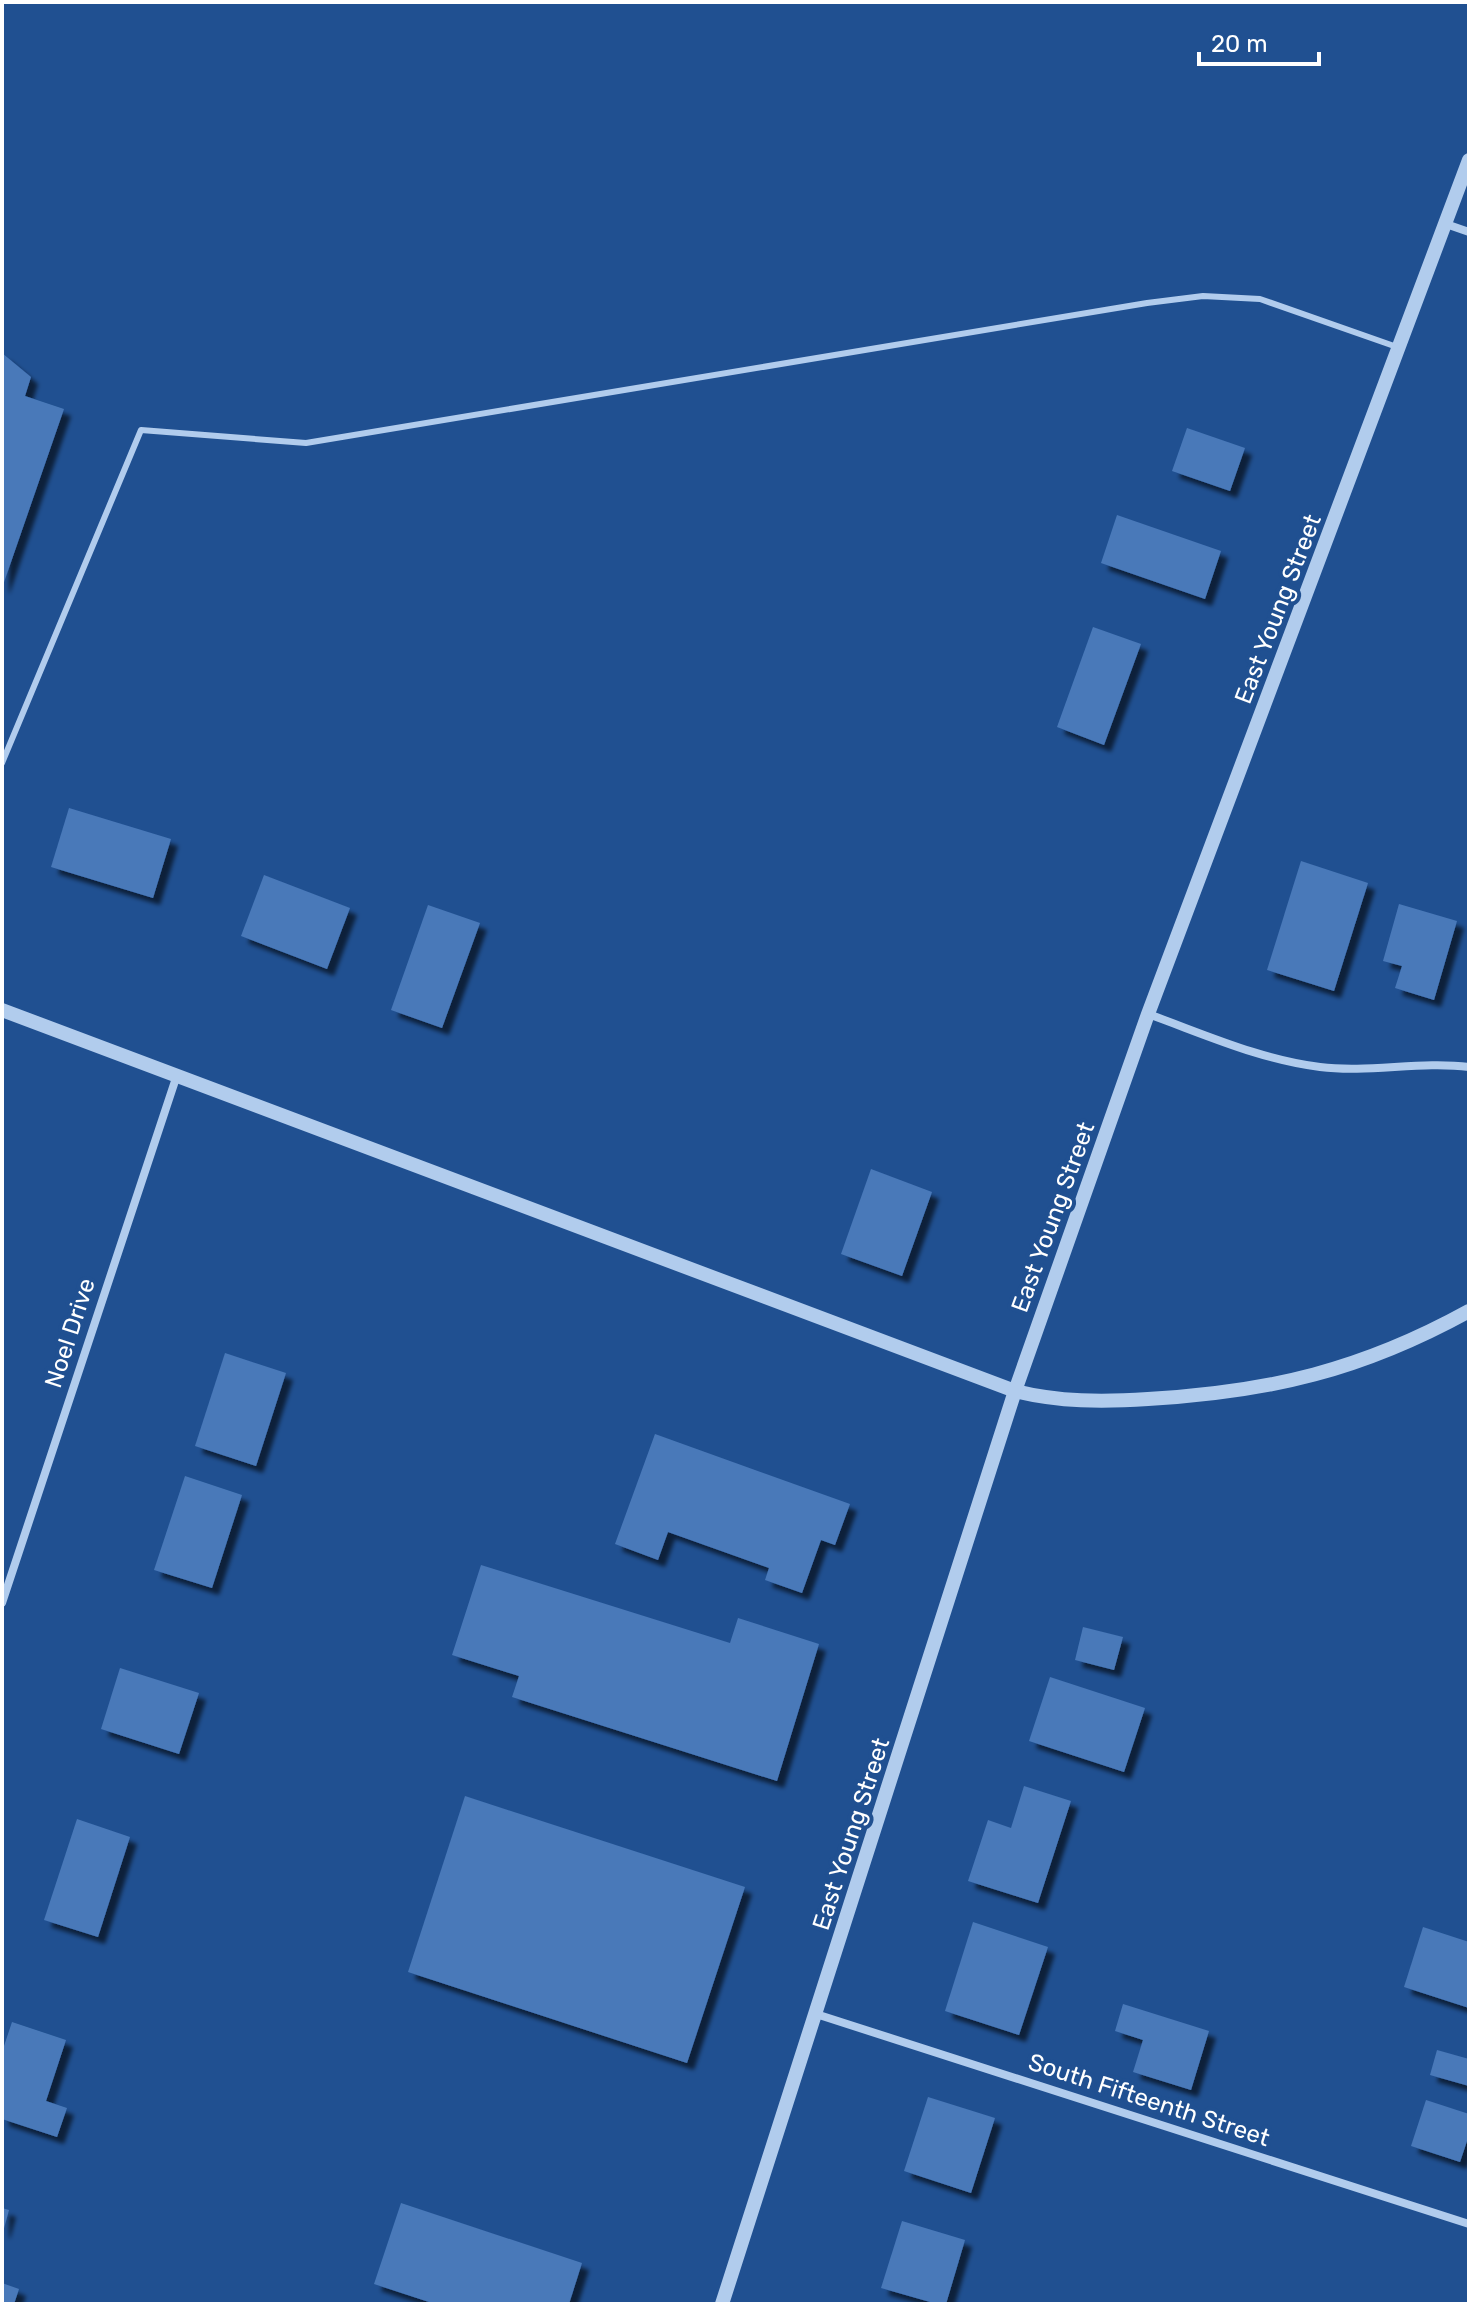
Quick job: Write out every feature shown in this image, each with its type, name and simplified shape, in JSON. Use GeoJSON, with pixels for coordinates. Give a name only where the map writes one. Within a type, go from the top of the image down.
{"type":"FeatureCollection","features":[{"type":"Feature","properties":{"kind":"street","name":"East Young Street"},"geometry":{"type":"LineString","coordinates":[[722,2304],[1015,1391],[1148,1014],[1469,160]]}},
{"type":"Feature","properties":{"kind":"street"},"geometry":{"type":"LineString","coordinates":[[1446,224],[1469,232]]}},
{"type":"Feature","properties":{"kind":"street"},"geometry":{"type":"LineString","coordinates":[[2,1010],[1037,1397],[1086,1401],[1190,1397],[1274,1386],[1382,1353],[1434,1331],[1469,1311]]}},
{"type":"Feature","properties":{"kind":"street"},"geometry":{"type":"LineString","coordinates":[[1148,1014],[1244,1048],[1321,1067],[1438,1064],[1469,1067]]}},
{"type":"Feature","properties":{"kind":"street","name":"Noel Drive"},"geometry":{"type":"LineString","coordinates":[[2,1603],[177,1075]]}},
{"type":"Feature","properties":{"kind":"street","name":"South Fifteenth Street"},"geometry":{"type":"LineString","coordinates":[[816,2014],[1469,2224]]}},
{"type":"Feature","properties":{"kind":"lane"},"geometry":{"type":"LineString","coordinates":[[2,763],[141,430],[306,443],[1101,310],[1203,296],[1260,299],[1400,348]]}},
{"type":"Feature","properties":{"kind":"building"},"geometry":{"type":"Polygon","coordinates":[[[2,353],[31,377],[25,396],[64,409],[2,588],[2,353]]]}},
{"type":"Feature","properties":{"kind":"building"},"geometry":{"type":"Polygon","coordinates":[[[1187,428],[1245,448],[1230,491],[1172,471],[1187,428]]]}},
{"type":"Feature","properties":{"kind":"building"},"geometry":{"type":"Polygon","coordinates":[[[1117,515],[1221,551],[1205,599],[1101,563],[1117,515]]]}},
{"type":"Feature","properties":{"kind":"building"},"geometry":{"type":"Polygon","coordinates":[[[1093,627],[1141,644],[1104,745],[1057,727],[1093,627]]]}},
{"type":"Feature","properties":{"kind":"building"},"geometry":{"type":"Polygon","coordinates":[[[69,808],[171,839],[153,898],[51,867],[69,808]]]}},
{"type":"Feature","properties":{"kind":"building"},"geometry":{"type":"Polygon","coordinates":[[[1301,861],[1368,883],[1334,991],[1267,970],[1301,861]]]}},
{"type":"Feature","properties":{"kind":"building"},"geometry":{"type":"Polygon","coordinates":[[[264,875],[350,908],[327,969],[241,936],[264,875]]]}},
{"type":"Feature","properties":{"kind":"building"},"geometry":{"type":"Polygon","coordinates":[[[1399,904],[1457,921],[1434,1000],[1395,988],[1402,966],[1383,961],[1399,904]]]}},
{"type":"Feature","properties":{"kind":"building"},"geometry":{"type":"Polygon","coordinates":[[[428,905],[480,923],[442,1028],[391,1010],[428,905]]]}},
{"type":"Feature","properties":{"kind":"building"},"geometry":{"type":"Polygon","coordinates":[[[871,1169],[932,1192],[902,1276],[841,1254],[871,1169]]]}},
{"type":"Feature","properties":{"kind":"building"},"geometry":{"type":"Polygon","coordinates":[[[225,1353],[286,1373],[256,1466],[195,1446],[225,1353]]]}},
{"type":"Feature","properties":{"kind":"building"},"geometry":{"type":"Polygon","coordinates":[[[655,1434],[850,1504],[835,1545],[821,1540],[802,1593],[765,1580],[769,1568],[668,1532],[658,1560],[615,1544],[655,1434]]]}},
{"type":"Feature","properties":{"kind":"building"},"geometry":{"type":"Polygon","coordinates":[[[185,1476],[242,1495],[212,1588],[154,1570],[185,1476]]]}},
{"type":"Feature","properties":{"kind":"building"},"geometry":{"type":"Polygon","coordinates":[[[481,1565],[730,1643],[738,1618],[819,1644],[777,1781],[512,1697],[519,1676],[452,1655],[481,1565]]]}},
{"type":"Feature","properties":{"kind":"building"},"geometry":{"type":"Polygon","coordinates":[[[1083,1627],[1123,1637],[1114,1670],[1075,1660],[1083,1627]]]}},
{"type":"Feature","properties":{"kind":"building"},"geometry":{"type":"Polygon","coordinates":[[[120,1668],[199,1693],[179,1754],[101,1729],[120,1668]]]}},
{"type":"Feature","properties":{"kind":"building"},"geometry":{"type":"Polygon","coordinates":[[[1050,1677],[1145,1708],[1124,1772],[1029,1741],[1050,1677]]]}},
{"type":"Feature","properties":{"kind":"building"},"geometry":{"type":"Polygon","coordinates":[[[1024,1786],[1071,1801],[1038,1903],[968,1881],[988,1820],[1011,1828],[1024,1786]]]}},
{"type":"Feature","properties":{"kind":"building"},"geometry":{"type":"Polygon","coordinates":[[[465,1796],[745,1887],[687,2063],[408,1972],[465,1796]]]}},
{"type":"Feature","properties":{"kind":"building"},"geometry":{"type":"Polygon","coordinates":[[[77,1819],[130,1837],[98,1937],[44,1920],[77,1819]]]}},
{"type":"Feature","properties":{"kind":"building"},"geometry":{"type":"Polygon","coordinates":[[[973,1922],[1048,1947],[1019,2035],[945,2011],[973,1922]]]}},
{"type":"Feature","properties":{"kind":"building"},"geometry":{"type":"Polygon","coordinates":[[[1423,1927],[1469,1942],[1469,2008],[1404,1987],[1423,1927]]]}},
{"type":"Feature","properties":{"kind":"building"},"geometry":{"type":"Polygon","coordinates":[[[1123,2004],[1209,2031],[1191,2090],[1133,2072],[1143,2040],[1115,2031],[1123,2004]]]}},
{"type":"Feature","properties":{"kind":"building"},"geometry":{"type":"Polygon","coordinates":[[[12,2022],[66,2040],[46,2101],[67,2108],[57,2137],[2,2119],[2,2052],[12,2022]]]}},
{"type":"Feature","properties":{"kind":"building"},"geometry":{"type":"Polygon","coordinates":[[[1437,2050],[1469,2059],[1469,2086],[1430,2075],[1437,2050]]]}},
{"type":"Feature","properties":{"kind":"building"},"geometry":{"type":"Polygon","coordinates":[[[928,2097],[995,2118],[971,2193],[904,2171],[928,2097]]]}},
{"type":"Feature","properties":{"kind":"building"},"geometry":{"type":"Polygon","coordinates":[[[1426,2100],[1469,2114],[1469,2135],[1460,2162],[1411,2146],[1426,2100]]]}},
{"type":"Feature","properties":{"kind":"building"},"geometry":{"type":"Polygon","coordinates":[[[401,2203],[582,2263],[569,2304],[435,2304],[374,2284],[401,2203]]]}},
{"type":"Feature","properties":{"kind":"building"},"geometry":{"type":"Polygon","coordinates":[[[2,2208],[9,2210],[3,2232],[2,2231],[2,2208]]]}},
{"type":"Feature","properties":{"kind":"building"},"geometry":{"type":"Polygon","coordinates":[[[902,2221],[965,2240],[946,2304],[881,2288],[902,2221]]]}},
{"type":"Feature","properties":{"kind":"building"},"geometry":{"type":"Polygon","coordinates":[[[2,2283],[19,2289],[14,2304],[2,2304],[2,2283]]]}}]}
